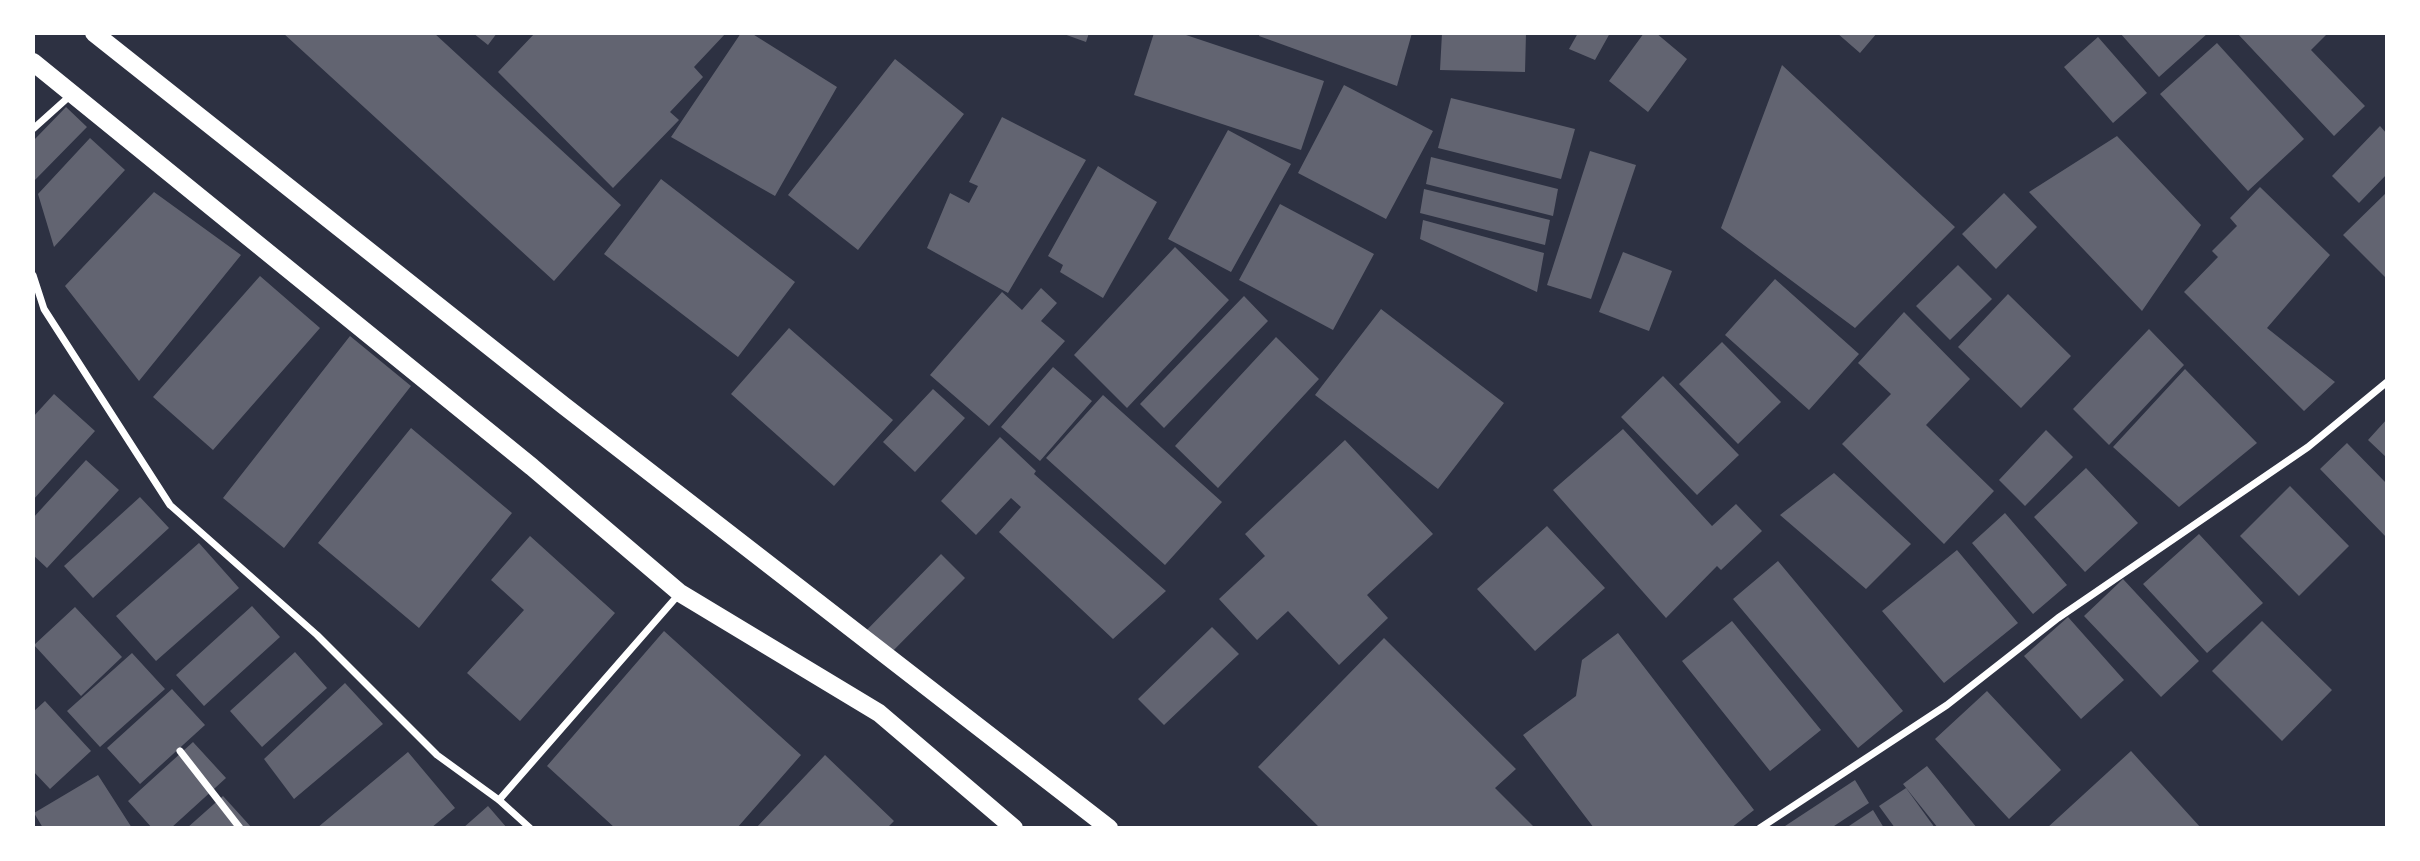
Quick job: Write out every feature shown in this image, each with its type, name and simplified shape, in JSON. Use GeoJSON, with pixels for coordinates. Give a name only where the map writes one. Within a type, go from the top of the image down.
{"type":"FeatureCollection","features":[{"type":"Feature","properties":{"kind":"main road"},"geometry":{"type":"LineString","coordinates":[[94,33],[563,405],[1109,828]]}},
{"type":"Feature","properties":{"kind":"main road"},"geometry":{"type":"LineString","coordinates":[[33,62],[532,467],[680,593],[879,713],[1014,828]]}},
{"type":"Feature","properties":{"kind":"street"},"geometry":{"type":"LineString","coordinates":[[33,129],[73,93]]}},
{"type":"Feature","properties":{"kind":"street"},"geometry":{"type":"LineString","coordinates":[[33,275],[44,309],[170,505],[317,635],[437,755],[499,800],[530,828]]}},
{"type":"Feature","properties":{"kind":"street"},"geometry":{"type":"LineString","coordinates":[[1760,828],[1947,705],[2058,618],[2308,447],[2387,382]]}},
{"type":"Feature","properties":{"kind":"street"},"geometry":{"type":"LineString","coordinates":[[499,800],[680,593]]}},
{"type":"Feature","properties":{"kind":"street"},"geometry":{"type":"LineString","coordinates":[[180,751],[240,828]]}},
{"type":"Feature","properties":{"kind":"building"},"geometry":{"type":"Polygon","coordinates":[[[283,33],[434,33],[621,205],[554,281],[283,33]]]}},
{"type":"Feature","properties":{"kind":"building"},"geometry":{"type":"Polygon","coordinates":[[[473,33],[497,33],[488,45],[473,33]]]}},
{"type":"Feature","properties":{"kind":"building"},"geometry":{"type":"Polygon","coordinates":[[[535,33],[726,33],[694,67],[703,77],[670,112],[679,120],[613,188],[498,72],[535,33]]]}},
{"type":"Feature","properties":{"kind":"building"},"geometry":{"type":"Polygon","coordinates":[[[741,33],[751,33],[837,87],[775,196],[671,137],[741,33]]]}},
{"type":"Feature","properties":{"kind":"building"},"geometry":{"type":"Polygon","coordinates":[[[1061,33],[1089,33],[1086,42],[1061,33]]]}},
{"type":"Feature","properties":{"kind":"building"},"geometry":{"type":"Polygon","coordinates":[[[1154,33],[1180,33],[1324,81],[1301,150],[1134,95],[1154,33]]]}},
{"type":"Feature","properties":{"kind":"building"},"geometry":{"type":"Polygon","coordinates":[[[1260,33],[1412,33],[1397,86],[1259,36],[1260,33]]]}},
{"type":"Feature","properties":{"kind":"building"},"geometry":{"type":"Polygon","coordinates":[[[1442,33],[1526,33],[1525,72],[1440,70],[1442,33]]]}},
{"type":"Feature","properties":{"kind":"building"},"geometry":{"type":"Polygon","coordinates":[[[1578,33],[1610,33],[1595,60],[1569,49],[1578,33]]]}},
{"type":"Feature","properties":{"kind":"building"},"geometry":{"type":"Polygon","coordinates":[[[1644,33],[1656,33],[1687,59],[1648,112],[1609,81],[1644,33]]]}},
{"type":"Feature","properties":{"kind":"building"},"geometry":{"type":"Polygon","coordinates":[[[1837,33],[1877,33],[1860,53],[1837,33]]]}},
{"type":"Feature","properties":{"kind":"building"},"geometry":{"type":"Polygon","coordinates":[[[2120,33],[2208,33],[2159,77],[2120,33]]]}},
{"type":"Feature","properties":{"kind":"building"},"geometry":{"type":"Polygon","coordinates":[[[2237,33],[2328,33],[2311,50],[2365,106],[2334,136],[2237,33]]]}},
{"type":"Feature","properties":{"kind":"building"},"geometry":{"type":"Polygon","coordinates":[[[2098,37],[2147,93],[2113,123],[2064,67],[2098,37]]]}},
{"type":"Feature","properties":{"kind":"building"},"geometry":{"type":"Polygon","coordinates":[[[2217,43],[2304,139],[2248,191],[2160,94],[2217,43]]]}},
{"type":"Feature","properties":{"kind":"building"},"geometry":{"type":"Polygon","coordinates":[[[895,59],[964,114],[858,250],[788,195],[895,59]]]}},
{"type":"Feature","properties":{"kind":"building"},"geometry":{"type":"Polygon","coordinates":[[[1782,65],[1955,227],[1855,328],[1721,228],[1782,65]]]}},
{"type":"Feature","properties":{"kind":"building"},"geometry":{"type":"Polygon","coordinates":[[[1344,85],[1433,131],[1386,219],[1298,173],[1344,85]]]}},
{"type":"Feature","properties":{"kind":"building"},"geometry":{"type":"Polygon","coordinates":[[[1451,98],[1575,129],[1561,179],[1438,148],[1451,98]]]}},
{"type":"Feature","properties":{"kind":"building"},"geometry":{"type":"Polygon","coordinates":[[[66,107],[87,127],[33,182],[33,141],[66,107]]]}},
{"type":"Feature","properties":{"kind":"building"},"geometry":{"type":"Polygon","coordinates":[[[1002,117],[1086,160],[1008,293],[927,248],[950,193],[969,203],[978,186],[969,182],[1002,117]]]}},
{"type":"Feature","properties":{"kind":"building"},"geometry":{"type":"Polygon","coordinates":[[[2380,126],[2387,134],[2387,174],[2359,203],[2332,176],[2380,126]]]}},
{"type":"Feature","properties":{"kind":"building"},"geometry":{"type":"Polygon","coordinates":[[[1228,130],[1291,164],[1231,272],[1168,239],[1228,130]]]}},
{"type":"Feature","properties":{"kind":"building"},"geometry":{"type":"Polygon","coordinates":[[[2117,136],[2201,225],[2142,311],[2029,192],[2117,136]]]}},
{"type":"Feature","properties":{"kind":"building"},"geometry":{"type":"Polygon","coordinates":[[[90,138],[125,170],[54,247],[38,194],[90,138]]]}},
{"type":"Feature","properties":{"kind":"building"},"geometry":{"type":"Polygon","coordinates":[[[1590,151],[1636,165],[1591,299],[1547,285],[1590,151]]]}},
{"type":"Feature","properties":{"kind":"building"},"geometry":{"type":"Polygon","coordinates":[[[1431,157],[1558,189],[1553,216],[1426,184],[1431,157]]]}},
{"type":"Feature","properties":{"kind":"building"},"geometry":{"type":"Polygon","coordinates":[[[1098,166],[1157,202],[1103,298],[1060,272],[1063,265],[1048,256],[1098,166]]]}},
{"type":"Feature","properties":{"kind":"building"},"geometry":{"type":"Polygon","coordinates":[[[661,179],[795,282],[738,357],[604,254],[661,179]]]}},
{"type":"Feature","properties":{"kind":"building"},"geometry":{"type":"Polygon","coordinates":[[[2260,187],[2330,255],[2267,328],[2335,382],[2304,411],[2184,292],[2218,257],[2212,251],[2237,226],[2230,218],[2260,187]]]}},
{"type":"Feature","properties":{"kind":"building"},"geometry":{"type":"Polygon","coordinates":[[[1424,189],[1550,220],[1545,245],[1420,213],[1424,189]]]}},
{"type":"Feature","properties":{"kind":"building"},"geometry":{"type":"Polygon","coordinates":[[[154,192],[241,255],[139,381],[65,286],[154,192]]]}},
{"type":"Feature","properties":{"kind":"building"},"geometry":{"type":"Polygon","coordinates":[[[2387,192],[2387,279],[2343,235],[2387,192]]]}},
{"type":"Feature","properties":{"kind":"building"},"geometry":{"type":"Polygon","coordinates":[[[2004,193],[2037,227],[1996,269],[1962,234],[2004,193]]]}},
{"type":"Feature","properties":{"kind":"building"},"geometry":{"type":"Polygon","coordinates":[[[1280,204],[1374,254],[1333,330],[1239,280],[1280,204]]]}},
{"type":"Feature","properties":{"kind":"building"},"geometry":{"type":"Polygon","coordinates":[[[1423,220],[1544,253],[1537,292],[1420,239],[1423,220]]]}},
{"type":"Feature","properties":{"kind":"building"},"geometry":{"type":"Polygon","coordinates":[[[1175,247],[1229,300],[1127,408],[1074,355],[1175,247]]]}},
{"type":"Feature","properties":{"kind":"building"},"geometry":{"type":"Polygon","coordinates":[[[1623,252],[1672,271],[1649,331],[1599,312],[1623,252]]]}},
{"type":"Feature","properties":{"kind":"building"},"geometry":{"type":"Polygon","coordinates":[[[1958,265],[1992,299],[1950,340],[1916,306],[1958,265]]]}},
{"type":"Feature","properties":{"kind":"building"},"geometry":{"type":"Polygon","coordinates":[[[260,276],[320,328],[213,450],[153,397],[260,276]]]}},
{"type":"Feature","properties":{"kind":"building"},"geometry":{"type":"Polygon","coordinates":[[[1775,279],[1859,354],[1809,410],[1725,335],[1775,279]]]}},
{"type":"Feature","properties":{"kind":"building"},"geometry":{"type":"Polygon","coordinates":[[[1041,288],[1057,303],[1041,321],[1065,341],[989,426],[930,375],[1002,292],[1022,310],[1041,288]]]}},
{"type":"Feature","properties":{"kind":"building"},"geometry":{"type":"Polygon","coordinates":[[[2008,294],[2071,356],[2021,408],[1958,347],[2008,294]]]}},
{"type":"Feature","properties":{"kind":"building"},"geometry":{"type":"Polygon","coordinates":[[[1244,296],[1268,321],[1164,428],[1140,404],[1244,296]]]}},
{"type":"Feature","properties":{"kind":"building"},"geometry":{"type":"Polygon","coordinates":[[[1381,309],[1504,403],[1438,489],[1315,395],[1381,309]]]}},
{"type":"Feature","properties":{"kind":"building"},"geometry":{"type":"Polygon","coordinates":[[[1904,312],[1970,379],[1926,425],[1994,491],[1944,544],[1842,444],[1891,394],[1858,363],[1904,312]]]}},
{"type":"Feature","properties":{"kind":"building"},"geometry":{"type":"Polygon","coordinates":[[[789,328],[893,420],[834,486],[731,394],[789,328]]]}},
{"type":"Feature","properties":{"kind":"building"},"geometry":{"type":"Polygon","coordinates":[[[2149,329],[2184,365],[2109,445],[2073,409],[2149,329]]]}},
{"type":"Feature","properties":{"kind":"building"},"geometry":{"type":"Polygon","coordinates":[[[350,336],[411,386],[284,548],[223,498],[350,336]]]}},
{"type":"Feature","properties":{"kind":"building"},"geometry":{"type":"Polygon","coordinates":[[[1276,337],[1319,379],[1218,488],[1175,446],[1276,337]]]}},
{"type":"Feature","properties":{"kind":"building"},"geometry":{"type":"Polygon","coordinates":[[[1722,342],[1781,402],[1738,444],[1679,384],[1722,342]]]}},
{"type":"Feature","properties":{"kind":"building"},"geometry":{"type":"Polygon","coordinates":[[[1053,367],[1092,401],[1040,461],[1001,427],[1053,367]]]}},
{"type":"Feature","properties":{"kind":"building"},"geometry":{"type":"Polygon","coordinates":[[[2185,369],[2257,443],[2179,507],[2113,447],[2185,369]]]}},
{"type":"Feature","properties":{"kind":"building"},"geometry":{"type":"Polygon","coordinates":[[[1663,376],[1739,455],[1697,495],[1621,417],[1663,376]]]}},
{"type":"Feature","properties":{"kind":"building"},"geometry":{"type":"Polygon","coordinates":[[[933,389],[965,418],[915,472],[883,442],[933,389]]]}},
{"type":"Feature","properties":{"kind":"building"},"geometry":{"type":"Polygon","coordinates":[[[54,394],[95,431],[33,500],[33,417],[54,394]]]}},
{"type":"Feature","properties":{"kind":"building"},"geometry":{"type":"Polygon","coordinates":[[[1103,395],[1222,502],[1165,565],[1046,458],[1103,395]]]}},
{"type":"Feature","properties":{"kind":"building"},"geometry":{"type":"Polygon","coordinates":[[[2387,419],[2387,458],[2368,440],[2387,419]]]}},
{"type":"Feature","properties":{"kind":"building"},"geometry":{"type":"Polygon","coordinates":[[[411,428],[512,513],[419,628],[318,543],[411,428]]]}},
{"type":"Feature","properties":{"kind":"building"},"geometry":{"type":"Polygon","coordinates":[[[1623,429],[1712,526],[1736,504],[1762,531],[1721,570],[1717,566],[1666,618],[1553,490],[1623,429]]]}},
{"type":"Feature","properties":{"kind":"building"},"geometry":{"type":"Polygon","coordinates":[[[2046,430],[2073,457],[2025,506],[1999,480],[2046,430]]]}},
{"type":"Feature","properties":{"kind":"building"},"geometry":{"type":"Polygon","coordinates":[[[1000,437],[1036,471],[1034,474],[1166,591],[1113,639],[999,532],[1021,507],[1011,498],[976,535],[941,501],[1000,437]]]}},
{"type":"Feature","properties":{"kind":"building"},"geometry":{"type":"Polygon","coordinates":[[[1345,440],[1433,534],[1367,595],[1388,618],[1339,665],[1288,611],[1257,640],[1219,599],[1265,556],[1245,534],[1345,440]]]}},
{"type":"Feature","properties":{"kind":"building"},"geometry":{"type":"Polygon","coordinates":[[[2347,443],[2387,484],[2387,538],[2320,469],[2347,443]]]}},
{"type":"Feature","properties":{"kind":"building"},"geometry":{"type":"Polygon","coordinates":[[[86,460],[119,490],[47,568],[33,555],[33,518],[86,460]]]}},
{"type":"Feature","properties":{"kind":"building"},"geometry":{"type":"Polygon","coordinates":[[[2086,468],[2138,523],[2085,572],[2034,517],[2086,468]]]}},
{"type":"Feature","properties":{"kind":"building"},"geometry":{"type":"Polygon","coordinates":[[[1834,473],[1911,544],[1866,589],[1780,515],[1834,473]]]}},
{"type":"Feature","properties":{"kind":"building"},"geometry":{"type":"Polygon","coordinates":[[[2290,486],[2349,546],[2299,596],[2240,536],[2290,486]]]}},
{"type":"Feature","properties":{"kind":"building"},"geometry":{"type":"Polygon","coordinates":[[[140,497],[169,528],[93,598],[64,566],[140,497]]]}},
{"type":"Feature","properties":{"kind":"building"},"geometry":{"type":"Polygon","coordinates":[[[2005,513],[2067,585],[2033,614],[1972,543],[2005,513]]]}},
{"type":"Feature","properties":{"kind":"building"},"geometry":{"type":"Polygon","coordinates":[[[1547,526],[1605,588],[1535,651],[1477,589],[1547,526]]]}},
{"type":"Feature","properties":{"kind":"building"},"geometry":{"type":"Polygon","coordinates":[[[2199,534],[2263,603],[2207,653],[2143,584],[2199,534]]]}},
{"type":"Feature","properties":{"kind":"building"},"geometry":{"type":"Polygon","coordinates":[[[530,536],[615,613],[520,721],[467,673],[524,610],[491,580],[530,536]]]}},
{"type":"Feature","properties":{"kind":"building"},"geometry":{"type":"Polygon","coordinates":[[[199,543],[239,588],[156,661],[116,616],[199,543]]]}},
{"type":"Feature","properties":{"kind":"building"},"geometry":{"type":"Polygon","coordinates":[[[1957,550],[2018,623],[1944,683],[1882,611],[1957,550]]]}},
{"type":"Feature","properties":{"kind":"building"},"geometry":{"type":"Polygon","coordinates":[[[941,554],[965,578],[882,662],[858,639],[941,554]]]}},
{"type":"Feature","properties":{"kind":"building"},"geometry":{"type":"Polygon","coordinates":[[[1778,561],[1903,711],[1858,748],[1733,599],[1778,561]]]}},
{"type":"Feature","properties":{"kind":"building"},"geometry":{"type":"Polygon","coordinates":[[[2123,579],[2199,661],[2161,697],[2084,616],[2123,579]]]}},
{"type":"Feature","properties":{"kind":"building"},"geometry":{"type":"Polygon","coordinates":[[[252,606],[280,637],[204,706],[176,675],[252,606]]]}},
{"type":"Feature","properties":{"kind":"building"},"geometry":{"type":"Polygon","coordinates":[[[75,607],[122,657],[81,696],[34,645],[75,607]]]}},
{"type":"Feature","properties":{"kind":"building"},"geometry":{"type":"Polygon","coordinates":[[[2068,617],[2124,680],[2081,719],[2024,656],[2068,617]]]}},
{"type":"Feature","properties":{"kind":"building"},"geometry":{"type":"Polygon","coordinates":[[[1732,621],[1821,730],[1770,771],[1682,661],[1732,621]]]}},
{"type":"Feature","properties":{"kind":"building"},"geometry":{"type":"Polygon","coordinates":[[[2262,621],[2332,690],[2282,741],[2212,671],[2262,621]]]}},
{"type":"Feature","properties":{"kind":"building"},"geometry":{"type":"Polygon","coordinates":[[[1212,627],[1239,654],[1164,725],[1138,699],[1212,627]]]}},
{"type":"Feature","properties":{"kind":"building"},"geometry":{"type":"Polygon","coordinates":[[[664,631],[801,755],[737,828],[615,828],[547,766],[664,631]]]}},
{"type":"Feature","properties":{"kind":"building"},"geometry":{"type":"Polygon","coordinates":[[[1618,633],[1754,810],[1731,828],[1594,828],[1523,735],[1576,696],[1582,660],[1618,633]]]}},
{"type":"Feature","properties":{"kind":"building"},"geometry":{"type":"Polygon","coordinates":[[[1384,638],[1516,769],[1495,788],[1535,828],[1320,828],[1258,767],[1384,638]]]}},
{"type":"Feature","properties":{"kind":"building"},"geometry":{"type":"Polygon","coordinates":[[[295,652],[327,688],[262,747],[230,711],[295,652]]]}},
{"type":"Feature","properties":{"kind":"building"},"geometry":{"type":"Polygon","coordinates":[[[132,653],[165,689],[100,747],[67,711],[132,653]]]}},
{"type":"Feature","properties":{"kind":"building"},"geometry":{"type":"Polygon","coordinates":[[[345,683],[383,724],[294,799],[264,759],[345,683]]]}},
{"type":"Feature","properties":{"kind":"building"},"geometry":{"type":"Polygon","coordinates":[[[172,689],[205,725],[140,784],[107,748],[172,689]]]}},
{"type":"Feature","properties":{"kind":"building"},"geometry":{"type":"Polygon","coordinates":[[[1987,691],[2061,770],[2009,819],[1935,739],[1987,691]]]}},
{"type":"Feature","properties":{"kind":"building"},"geometry":{"type":"Polygon","coordinates":[[[45,701],[91,751],[50,789],[33,771],[33,712],[45,701]]]}},
{"type":"Feature","properties":{"kind":"building"},"geometry":{"type":"Polygon","coordinates":[[[193,742],[226,778],[171,828],[152,828],[128,801],[193,742]]]}},
{"type":"Feature","properties":{"kind":"building"},"geometry":{"type":"Polygon","coordinates":[[[2131,751],[2201,828],[2047,828],[2131,751]]]}},
{"type":"Feature","properties":{"kind":"building"},"geometry":{"type":"Polygon","coordinates":[[[408,752],[455,808],[431,828],[317,828],[408,752]]]}},
{"type":"Feature","properties":{"kind":"building"},"geometry":{"type":"Polygon","coordinates":[[[825,755],[894,821],[887,828],[756,828],[825,755]]]}},
{"type":"Feature","properties":{"kind":"building"},"geometry":{"type":"Polygon","coordinates":[[[1927,766],[1977,828],[1938,828],[1903,784],[1927,766]]]}},
{"type":"Feature","properties":{"kind":"building"},"geometry":{"type":"Polygon","coordinates":[[[98,775],[132,828],[43,828],[34,813],[98,775]]]}},
{"type":"Feature","properties":{"kind":"building"},"geometry":{"type":"Polygon","coordinates":[[[1855,780],[1869,803],[1831,828],[1782,828],[1855,780]]]}},
{"type":"Feature","properties":{"kind":"building"},"geometry":{"type":"Polygon","coordinates":[[[1906,788],[1935,828],[1895,828],[1879,806],[1906,788]]]}},
{"type":"Feature","properties":{"kind":"building"},"geometry":{"type":"Polygon","coordinates":[[[223,796],[252,828],[187,828],[223,796]]]}},
{"type":"Feature","properties":{"kind":"building"},"geometry":{"type":"Polygon","coordinates":[[[488,806],[507,828],[463,828],[488,806]]]}},
{"type":"Feature","properties":{"kind":"building"},"geometry":{"type":"Polygon","coordinates":[[[1873,810],[1884,828],[1846,828],[1873,810]]]}}]}
